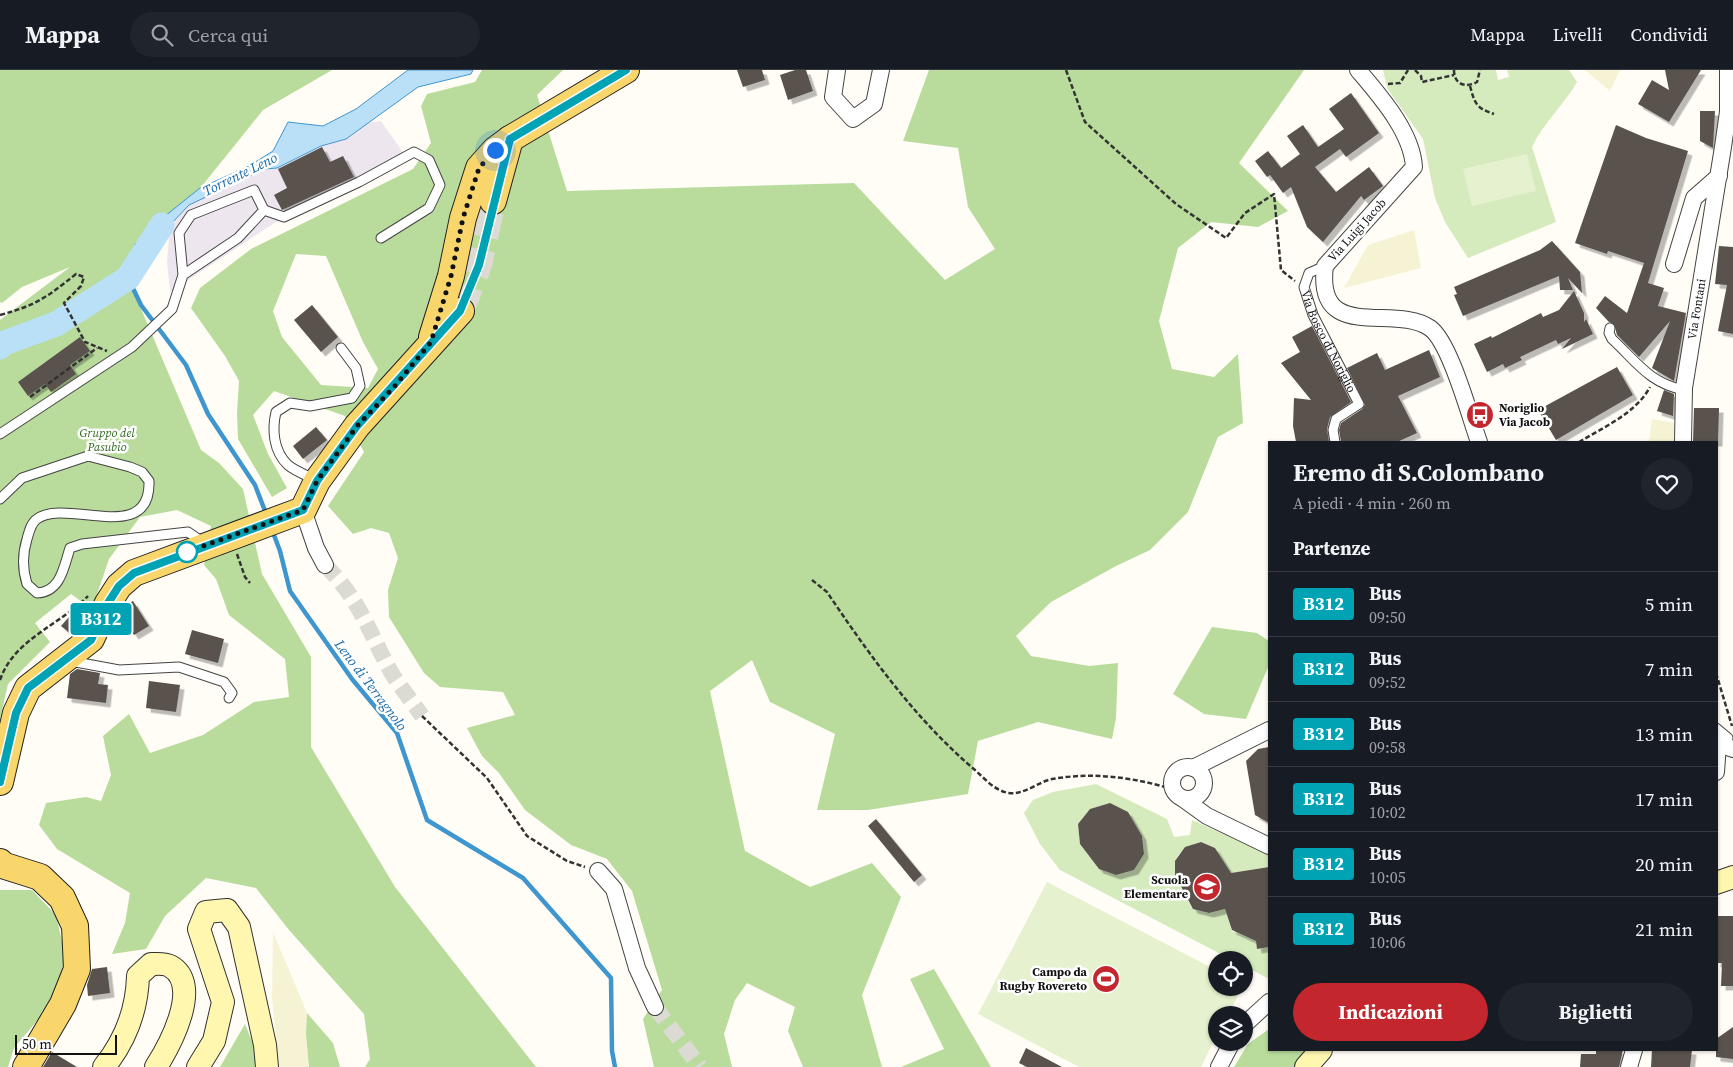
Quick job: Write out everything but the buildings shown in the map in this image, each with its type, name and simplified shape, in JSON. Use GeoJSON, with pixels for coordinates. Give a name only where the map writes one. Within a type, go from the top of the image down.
{"type":"FeatureCollection","features":[{"type":"Feature","properties":{"kind":"main road"},"geometry":{"type":"LineString","coordinates":[[431,342],[451,276],[463,218],[479,168],[495,150],[510,139],[626,70]]}},
{"type":"Feature","properties":{"kind":"main road"},"geometry":{"type":"LineString","coordinates":[[493,201],[510,139]]}},
{"type":"Feature","properties":{"kind":"main road"},"geometry":{"type":"LineString","coordinates":[[0,782],[16,713],[28,688],[91,640],[108,603],[119,586],[134,573],[220,546],[297,512],[357,426],[394,387],[431,342],[460,311]]}},
{"type":"Feature","properties":{"kind":"main road"},"geometry":{"type":"LineString","coordinates":[[0,862],[2,865],[40,877],[62,898],[76,926],[77,969],[63,1004],[26,1067]]}},
{"type":"Feature","properties":{"kind":"street"},"geometry":{"type":"LineString","coordinates":[[837,70],[833,97],[853,118],[874,104],[880,70]]}},
{"type":"Feature","properties":{"kind":"street","name":"Via Fontani"},"geometry":{"type":"LineString","coordinates":[[1683,441],[1684,390],[1728,112],[1728,70]]}},
{"type":"Feature","properties":{"kind":"street","name":"Via Luigi Jacob"},"geometry":{"type":"LineString","coordinates":[[1362,75],[1406,134],[1413,153],[1414,167],[1325,266],[1323,280],[1327,296],[1335,308],[1358,318],[1414,321],[1431,328],[1445,347],[1479,441]]}},
{"type":"Feature","properties":{"kind":"street"},"geometry":{"type":"LineString","coordinates":[[1674,264],[1694,198],[1719,176]]}},
{"type":"Feature","properties":{"kind":"street"},"geometry":{"type":"LineString","coordinates":[[297,512],[325,565]]}},
{"type":"Feature","properties":{"kind":"street"},"geometry":{"type":"LineString","coordinates":[[1268,730],[1192,768],[1182,768],[1175,775],[1178,794],[1207,816],[1268,846]]}},
{"type":"Feature","properties":{"kind":"street"},"geometry":{"type":"LineString","coordinates":[[1718,761],[1722,740]]}},
{"type":"Feature","properties":{"kind":"street"},"geometry":{"type":"LineString","coordinates":[[1178,794],[1192,799],[1203,789],[1201,774],[1192,768]]}},
{"type":"Feature","properties":{"kind":"street"},"geometry":{"type":"LineString","coordinates":[[598,871],[614,889],[637,968],[656,1007]]}},
{"type":"Feature","properties":{"kind":"street"},"geometry":{"type":"LineString","coordinates":[[1718,882],[1733,877]]}},
{"type":"Feature","properties":{"kind":"street"},"geometry":{"type":"LineString","coordinates":[[198,1067],[214,1041],[223,1002],[200,929],[206,912],[227,910],[239,926],[266,1044],[267,1067]]}},
{"type":"Feature","properties":{"kind":"street"},"geometry":{"type":"LineString","coordinates":[[104,1067],[132,1018],[137,995],[138,976],[151,964],[168,964],[179,972],[184,982],[182,1011],[170,1045],[156,1067]]}},
{"type":"Feature","properties":{"kind":"street"},"geometry":{"type":"LineString","coordinates":[[1253,1017],[1268,1003]]}},
{"type":"Feature","properties":{"kind":"street"},"geometry":{"type":"LineString","coordinates":[[1219,1067],[1227,1051]]}},
{"type":"Feature","properties":{"kind":"street"},"geometry":{"type":"LineString","coordinates":[[1306,1067],[1320,1051]]}},
{"type":"Feature","properties":{"kind":"street"},"geometry":{"type":"LineString","coordinates":[[1629,1067],[1634,1051]]}},
{"type":"Feature","properties":{"kind":"lane"},"geometry":{"type":"LineString","coordinates":[[0,434],[116,360],[172,309],[183,275],[179,233],[191,215],[254,190],[264,210],[284,217],[359,182],[414,152],[430,160],[440,185],[429,208],[381,238]]}},
{"type":"Feature","properties":{"kind":"lane"},"geometry":{"type":"LineString","coordinates":[[183,275],[238,238],[264,210]]}},
{"type":"Feature","properties":{"kind":"lane","name":"Via Bosco di Noriglio"},"geometry":{"type":"LineString","coordinates":[[1325,266],[1310,273],[1304,287],[1313,315],[1359,404],[1336,419],[1332,430],[1335,441]]}},
{"type":"Feature","properties":{"kind":"lane"},"geometry":{"type":"LineString","coordinates":[[1610,328],[1608,333],[1612,339],[1636,364],[1654,379],[1668,387],[1684,390]]}},
{"type":"Feature","properties":{"kind":"lane"},"geometry":{"type":"LineString","coordinates":[[317,481],[287,465],[277,448],[272,429],[276,412],[290,404],[310,406],[352,398],[360,386],[356,368],[341,348]]}},
{"type":"Feature","properties":{"kind":"lane"},"geometry":{"type":"LineString","coordinates":[[0,499],[22,478],[88,456],[130,467],[142,472],[149,481],[147,500],[142,508],[127,516],[53,514],[37,518],[30,527],[22,556],[27,584],[37,593],[56,585],[70,548],[82,544],[188,532],[220,546]]}},
{"type":"Feature","properties":{"kind":"lane"},"geometry":{"type":"LineString","coordinates":[[69,656],[76,662],[119,670],[179,667],[224,682],[230,687],[232,693],[229,698]]}},
{"type":"Feature","properties":{"kind":"path"},"geometry":{"type":"LineString","coordinates":[[1066,70],[1085,122],[1176,204],[1226,238],[1245,213],[1274,194],[1281,270],[1304,287]]}},
{"type":"Feature","properties":{"kind":"path"},"geometry":{"type":"LineString","coordinates":[[1362,75],[1400,83],[1408,70]]}},
{"type":"Feature","properties":{"kind":"path"},"geometry":{"type":"LineString","coordinates":[[1415,70],[1422,76],[1422,82],[1454,75]]}},
{"type":"Feature","properties":{"kind":"path"},"geometry":{"type":"LineString","coordinates":[[1454,70],[1454,75],[1462,85],[1470,86],[1477,82],[1480,70]]}},
{"type":"Feature","properties":{"kind":"path"},"geometry":{"type":"LineString","coordinates":[[1470,86],[1477,106],[1494,114]]}},
{"type":"Feature","properties":{"kind":"path"},"geometry":{"type":"LineString","coordinates":[[0,315],[29,307],[42,300],[76,274],[84,277],[81,286],[64,303],[85,342],[97,348],[105,349],[116,360]]}},
{"type":"Feature","properties":{"kind":"path"},"geometry":{"type":"LineString","coordinates":[[30,397],[97,348]]}},
{"type":"Feature","properties":{"kind":"path"},"geometry":{"type":"LineString","coordinates":[[1581,441],[1626,413],[1644,397],[1654,379]]}},
{"type":"Feature","properties":{"kind":"path"},"geometry":{"type":"LineString","coordinates":[[220,546],[250,583]]}},
{"type":"Feature","properties":{"kind":"path"},"geometry":{"type":"LineString","coordinates":[[812,580],[827,592],[921,719],[957,755],[995,788],[1010,793],[1022,791],[1049,780],[1081,775],[1130,779],[1178,794]]}},
{"type":"Feature","properties":{"kind":"path"},"geometry":{"type":"LineString","coordinates":[[1718,680],[1733,723],[1722,740]]}},
{"type":"Feature","properties":{"kind":"path"},"geometry":{"type":"LineString","coordinates":[[422,716],[487,778],[527,836],[568,861],[598,871]]}},
{"type":"Feature","properties":{"kind":"shaded area"},"geometry":{"type":"Polygon","coordinates":[[[1585,70],[1620,70],[1610,91],[1585,70]]]}},
{"type":"Feature","properties":{"kind":"shaded area"},"geometry":{"type":"Polygon","coordinates":[[[381,121],[407,158],[369,182],[276,222],[170,292],[167,262],[170,225],[189,205],[265,169],[277,168],[321,146],[346,139],[367,123],[381,121]]]}},
{"type":"Feature","properties":{"kind":"shaded area"},"geometry":{"type":"Polygon","coordinates":[[[1414,230],[1421,268],[1344,288],[1368,245],[1414,230]]]}},
{"type":"Feature","properties":{"kind":"shaded area"},"geometry":{"type":"Polygon","coordinates":[[[1652,419],[1675,423],[1675,441],[1649,441],[1652,419]]]}},
{"type":"Feature","properties":{"kind":"shaded area"},"geometry":{"type":"Polygon","coordinates":[[[273,932],[307,1013],[306,1034],[309,1067],[279,1067],[272,999],[273,932]]]}},
{"type":"Feature","properties":{"kind":"green space","name":"Gruppo del Pasubio"},"geometry":{"type":"Polygon","coordinates":[[[0,70],[332,70],[263,110],[128,278],[201,450],[219,463],[243,489],[262,574],[311,657],[311,747],[395,887],[536,1067],[365,1067],[370,1059],[364,1014],[289,930],[256,888],[206,878],[165,916],[146,949],[112,954],[125,923],[130,893],[57,849],[39,825],[46,803],[86,797],[101,801],[111,775],[103,736],[129,714],[150,753],[203,735],[254,702],[289,697],[285,659],[229,615],[216,579],[204,565],[211,526],[177,510],[140,517],[109,559],[92,609],[71,594],[35,623],[50,642],[8,684],[0,719],[0,320],[70,267],[22,287],[2,303],[0,302],[0,70]]]}},
{"type":"Feature","properties":{"kind":"green space"},"geometry":{"type":"Polygon","coordinates":[[[482,70],[563,70],[537,95],[567,191],[854,183],[945,280],[995,249],[968,207],[958,148],[903,141],[929,70],[1304,70],[1239,163],[1288,211],[1258,227],[1211,222],[1178,248],[1159,321],[1172,369],[1214,377],[1238,354],[1243,423],[1218,437],[1188,512],[1150,550],[1116,566],[1051,602],[1016,636],[1031,656],[1089,666],[1118,663],[1116,718],[1112,739],[1038,722],[978,741],[968,794],[868,810],[817,810],[835,734],[770,702],[752,660],[710,691],[745,851],[810,887],[872,863],[901,897],[862,995],[882,1067],[803,1067],[788,1031],[795,1007],[747,983],[735,1000],[724,1034],[732,1067],[654,1067],[643,1019],[662,990],[632,891],[607,859],[571,845],[525,810],[499,773],[482,756],[467,728],[515,715],[503,692],[440,687],[424,673],[389,617],[388,590],[398,558],[389,533],[371,528],[353,534],[328,506],[364,452],[345,416],[274,391],[253,415],[268,454],[287,488],[272,497],[238,439],[239,381],[225,356],[191,308],[200,288],[251,249],[413,169],[431,143],[421,106],[427,94],[475,82],[482,70]],[[296,254],[273,311],[282,337],[321,385],[368,388],[378,369],[363,342],[326,256],[296,254]]]}},
{"type":"Feature","properties":{"kind":"green space"},"geometry":{"type":"Polygon","coordinates":[[[1383,70],[1496,70],[1498,80],[1509,77],[1507,70],[1569,70],[1577,82],[1532,147],[1556,222],[1468,258],[1445,222],[1435,198],[1423,139],[1387,88],[1383,70]]]}},
{"type":"Feature","properties":{"kind":"green space"},"geometry":{"type":"Polygon","coordinates":[[[1527,154],[1536,191],[1472,206],[1463,169],[1527,154]]]}},
{"type":"Feature","properties":{"kind":"green space"},"geometry":{"type":"Polygon","coordinates":[[[1212,627],[1257,633],[1268,640],[1268,667],[1246,719],[1204,714],[1173,694],[1212,627]]]}},
{"type":"Feature","properties":{"kind":"green space"},"geometry":{"type":"Polygon","coordinates":[[[1096,784],[1167,819],[1174,837],[1190,835],[1192,820],[1268,854],[1268,867],[1231,873],[1215,848],[1201,842],[1188,847],[1180,854],[1175,870],[1182,889],[1193,909],[1209,913],[1225,909],[1232,931],[1256,941],[1257,949],[1268,947],[1268,978],[1253,971],[1253,951],[1215,951],[1060,870],[1040,844],[1024,813],[1033,800],[1053,792],[1096,784]],[[1090,809],[1078,824],[1080,844],[1099,869],[1116,875],[1134,870],[1144,854],[1142,836],[1128,813],[1090,809]]]}},
{"type":"Feature","properties":{"kind":"green space","name":"Campo da Rugby Rovereto"},"geometry":{"type":"Polygon","coordinates":[[[1047,882],[1208,966],[1208,996],[1238,996],[1233,1006],[1208,1006],[1209,1051],[1201,1067],[1079,1067],[978,1014],[1047,882]]]}},
{"type":"Feature","properties":{"kind":"green space"},"geometry":{"type":"Polygon","coordinates":[[[0,890],[32,890],[56,915],[65,954],[57,997],[14,1048],[8,1067],[0,1067],[0,890]]]}},
{"type":"Feature","properties":{"kind":"green space"},"geometry":{"type":"Polygon","coordinates":[[[934,969],[991,1067],[901,1067],[944,1049],[910,979],[934,969]]]}},
{"type":"Feature","properties":{"kind":"green space"},"geometry":{"type":"Polygon","coordinates":[[[307,1013],[333,1043],[340,1067],[309,1067],[306,1034],[307,1013]]]}},
{"type":"Feature","properties":{"kind":"green space"},"geometry":{"type":"Polygon","coordinates":[[[245,1024],[256,1051],[255,1067],[220,1067],[245,1024]]]}},
{"type":"Feature","properties":{"kind":"green space"},"geometry":{"type":"Polygon","coordinates":[[[1268,1030],[1268,1051],[1308,1051],[1294,1067],[1234,1067],[1244,1051],[1253,1051],[1253,1040],[1268,1030]]]}},
{"type":"Feature","properties":{"kind":"water"},"geometry":{"type":"Polygon","coordinates":[[[408,70],[473,70],[471,74],[418,87],[346,139],[321,146],[277,168],[265,169],[189,205],[170,225],[149,259],[134,245],[165,216],[200,188],[249,166],[273,151],[288,122],[323,126],[356,109],[408,70]]]}},
{"type":"Feature","properties":{"kind":"waterway","name":"Torrente Leno"},"geometry":{"type":"LineString","coordinates":[[0,347],[4,343],[56,324],[128,278],[162,225]]}},
{"type":"Feature","properties":{"kind":"waterway","name":"Leno di Terragnolo"},"geometry":{"type":"LineString","coordinates":[[128,278],[141,305],[186,365],[208,414],[255,485],[267,516]]}},
{"type":"Feature","properties":{"kind":"waterway","name":"Leno di Terragnolo"},"geometry":{"type":"LineString","coordinates":[[272,530],[280,551],[290,591],[352,679],[397,733],[427,820],[523,878],[611,978],[612,1051],[615,1067]]}},
{"type":"Feature","properties":{"kind":"tunnel"},"geometry":{"type":"LineString","coordinates":[[461,311],[479,265],[493,201]]}},
{"type":"Feature","properties":{"kind":"tunnel"},"geometry":{"type":"LineString","coordinates":[[325,565],[355,603],[391,672],[422,716]]}},
{"type":"Feature","properties":{"kind":"tunnel"},"geometry":{"type":"LineString","coordinates":[[655,1007],[700,1067]]}},
{"type":"Feature","properties":{"kind":"bus line","name":"B312"},"geometry":{"type":"LineString","coordinates":[[0,782],[16,713],[28,688],[91,640],[108,603],[119,586],[134,573],[303,510],[317,481],[357,426],[394,387],[431,342],[460,311],[479,265],[493,201],[510,139],[626,70]]}},
{"type":"Feature","properties":{"kind":"place","name":"Noriglio Via Jacob"},"geometry":{"type":"Point","coordinates":[1480,415]}},
{"type":"Feature","properties":{"kind":"place","name":"Scuola Elementare"},"geometry":{"type":"Point","coordinates":[1207,887]}},
{"type":"Feature","properties":{"kind":"place","name":"Campo da Rugby Rovereto"},"geometry":{"type":"Point","coordinates":[1106,979]}},
{"type":"Feature","properties":{"kind":"route"},"geometry":{"type":"LineString","coordinates":[[187,552],[303,510],[317,481],[357,426],[394,387],[431,342],[451,276],[463,218],[479,168],[495,150]]}}]}
